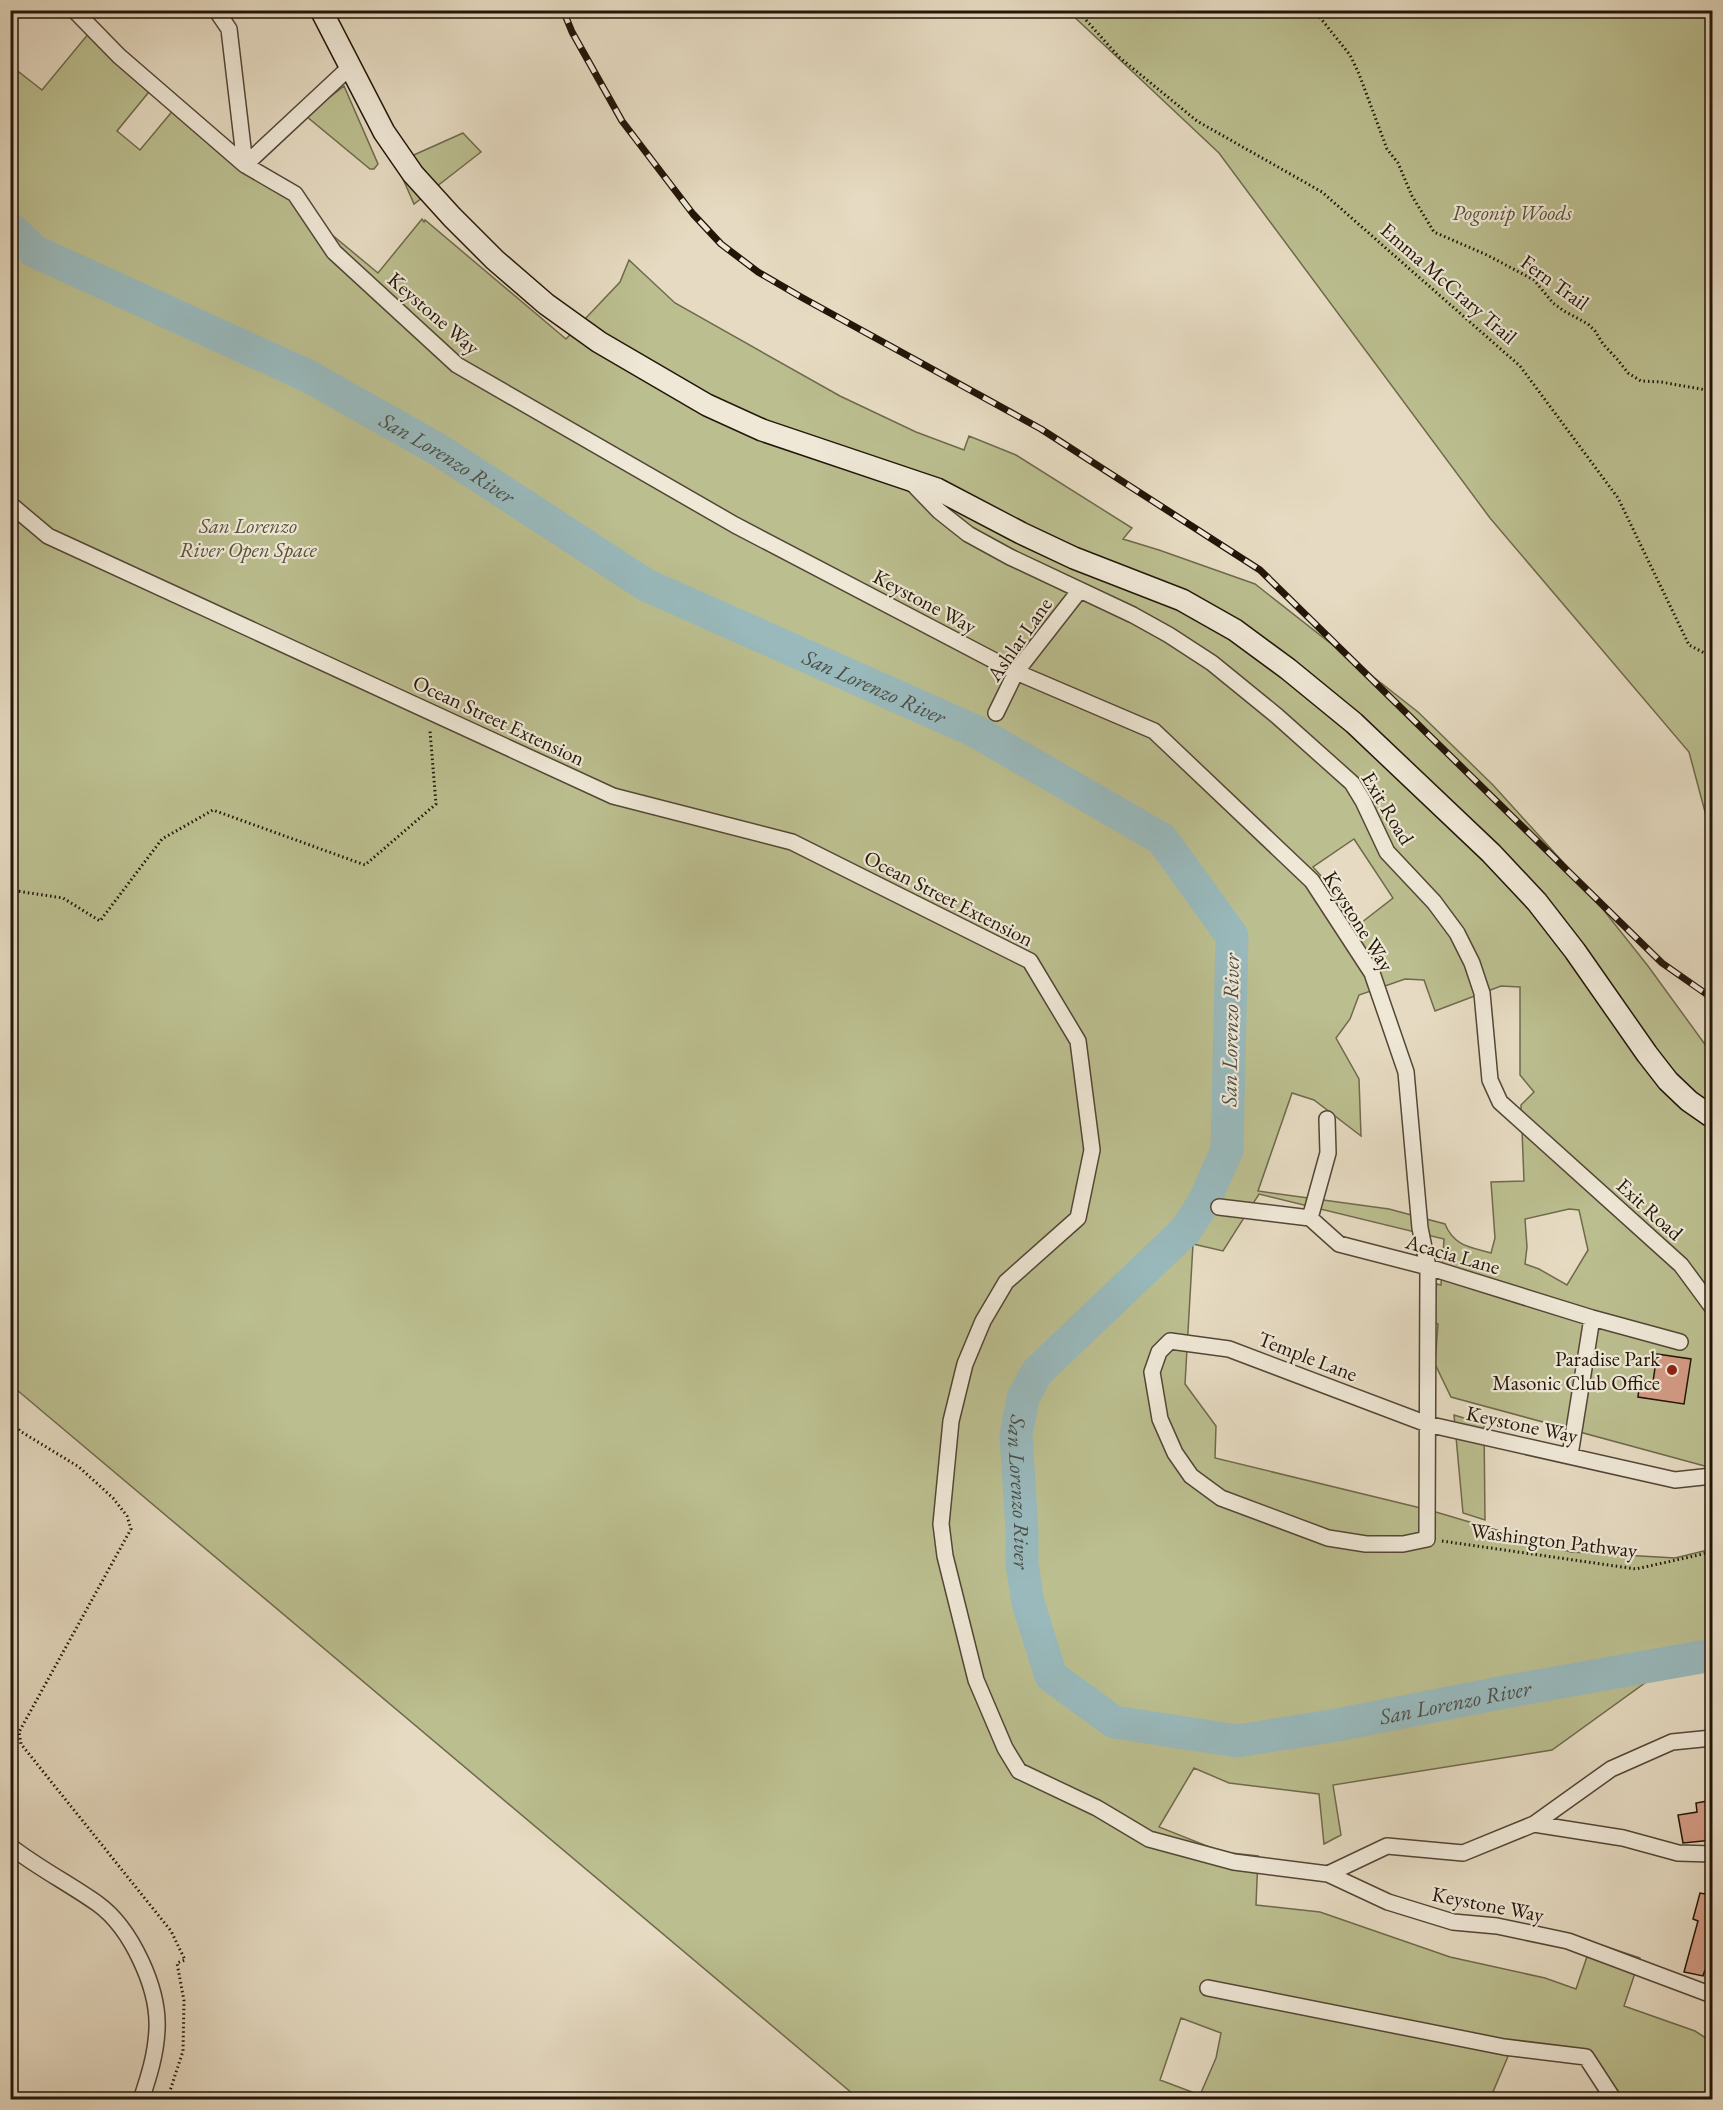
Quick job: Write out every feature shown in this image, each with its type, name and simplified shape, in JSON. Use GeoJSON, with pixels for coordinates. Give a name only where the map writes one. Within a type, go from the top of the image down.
{"type":"FeatureCollection","features":[{"type":"Feature","properties":{"kind":"main road"},"geometry":{"type":"LineString","coordinates":[[321,10],[384,132],[413,174],[495,260],[546,304],[599,342],[707,405],[762,430],[937,489],[1074,558],[1182,600],[1235,630],[1288,669],[1354,723],[1491,853],[1550,918],[1668,1081],[1689,1101],[1713,1117]]}},
{"type":"Feature","properties":{"kind":"street","name":"Keystone Way"},"geometry":{"type":"LineString","coordinates":[[74,10],[119,56],[245,165],[294,194],[334,252],[457,365],[735,525],[1016,672],[1154,731],[1312,881],[1372,973],[1406,1072],[1420,1228],[1428,1267],[1427,1539]]}},
{"type":"Feature","properties":{"kind":"street"},"geometry":{"type":"LineString","coordinates":[[216,10],[229,29],[245,165]]}},
{"type":"Feature","properties":{"kind":"street"},"geometry":{"type":"LineString","coordinates":[[245,165],[350,68]]}},
{"type":"Feature","properties":{"kind":"street","name":"Exit Road"},"geometry":{"type":"LineString","coordinates":[[910,480],[939,511],[968,534],[1160,630],[1212,663],[1277,716],[1352,783],[1364,801],[1387,852],[1434,902],[1456,933],[1472,963],[1482,993],[1490,1080],[1500,1102],[1681,1265],[1713,1307]]}},
{"type":"Feature","properties":{"kind":"street","name":"Ocean Street Extension"},"geometry":{"type":"LineString","coordinates":[[10,504],[48,536],[613,796],[792,842],[1030,961],[1078,1041],[1092,1150],[1078,1218],[1006,1282],[984,1321],[965,1364],[951,1421],[941,1524],[945,1556],[976,1680],[1005,1748],[1019,1771],[1097,1808],[1149,1839]]}},
{"type":"Feature","properties":{"kind":"street","name":"Ashlar Lane"},"geometry":{"type":"LineString","coordinates":[[996,713],[1016,672],[1080,590]]}},
{"type":"Feature","properties":{"kind":"street"},"geometry":{"type":"LineString","coordinates":[[1219,1207],[1310,1218],[1328,1153],[1328,1119]]}},
{"type":"Feature","properties":{"kind":"street","name":"Acacia Lane"},"geometry":{"type":"LineString","coordinates":[[1310,1218],[1339,1244],[1428,1267],[1592,1318],[1680,1342]]}},
{"type":"Feature","properties":{"kind":"street"},"geometry":{"type":"LineString","coordinates":[[1570,1455],[1592,1318]]}},
{"type":"Feature","properties":{"kind":"street","name":"Temple Lane"},"geometry":{"type":"LineString","coordinates":[[1427,1424],[1229,1349],[1170,1341],[1159,1352],[1152,1372],[1160,1419],[1175,1453],[1191,1476],[1221,1498],[1328,1538],[1366,1544],[1403,1544],[1427,1539]]}},
{"type":"Feature","properties":{"kind":"street","name":"Keystone Way"},"geometry":{"type":"LineString","coordinates":[[1427,1424],[1675,1480],[1713,1476]]}},
{"type":"Feature","properties":{"kind":"street"},"geometry":{"type":"LineString","coordinates":[[1328,1874],[1387,1846],[1463,1853],[1534,1824],[1611,1769],[1672,1742],[1713,1738]]}},
{"type":"Feature","properties":{"kind":"street"},"geometry":{"type":"LineString","coordinates":[[1534,1824],[1623,1838],[1678,1853],[1713,1854]]}},
{"type":"Feature","properties":{"kind":"street","name":"Keystone Way"},"geometry":{"type":"LineString","coordinates":[[1149,1839],[1234,1862],[1328,1874],[1388,1902],[1453,1922],[1497,1926],[1568,1941],[1713,1995]]}},
{"type":"Feature","properties":{"kind":"street"},"geometry":{"type":"LineString","coordinates":[[10,1846],[100,1906],[121,1928],[141,1961],[153,1994],[158,2026],[154,2061],[141,2100]]}},
{"type":"Feature","properties":{"kind":"street"},"geometry":{"type":"LineString","coordinates":[[1208,1988],[1504,2047],[1586,2057],[1614,2100]]}},
{"type":"Feature","properties":{"kind":"path","name":"Emma McCrary Trail"},"geometry":{"type":"LineString","coordinates":[[1077,10],[1119,57],[1197,121],[1323,192],[1520,366],[1618,498],[1689,645],[1713,657]]}},
{"type":"Feature","properties":{"kind":"path","name":"Fern Trail"},"geometry":{"type":"LineString","coordinates":[[1314,10],[1350,55],[1387,149],[1398,163],[1412,196],[1434,232],[1487,255],[1534,280],[1553,303],[1588,324],[1628,373],[1641,381],[1713,391]]}},
{"type":"Feature","properties":{"kind":"path"},"geometry":{"type":"LineString","coordinates":[[10,890],[63,898],[100,921],[162,839],[213,810],[365,865],[436,804],[429,711]]}},
{"type":"Feature","properties":{"kind":"path"},"geometry":{"type":"LineString","coordinates":[[10,1419],[20,1431],[79,1467],[113,1498],[127,1516],[131,1529],[18,1732],[21,1744],[171,1931],[185,1960],[177,1963],[184,2001],[183,2051],[166,2100]]}},
{"type":"Feature","properties":{"kind":"path","name":"Washington Pathway"},"geometry":{"type":"LineString","coordinates":[[1427,1539],[1636,1569],[1713,1552]]}},
{"type":"Feature","properties":{"kind":"green space","name":"Pogonip Woods"},"geometry":{"type":"Polygon","coordinates":[[[1068,11],[1712,11],[1712,838],[1689,752],[1490,518],[1219,153],[1068,11]]]}},
{"type":"Feature","properties":{"kind":"green space","name":"San Lorenzo River Open Space"},"geometry":{"type":"Polygon","coordinates":[[[89,33],[153,87],[117,131],[140,150],[175,108],[179,108],[378,273],[422,219],[424,222],[425,220],[566,339],[620,282],[629,260],[675,303],[840,396],[916,432],[964,450],[969,436],[1016,455],[1132,528],[1123,539],[1255,584],[1418,712],[1493,785],[1582,883],[1648,966],[1712,1054],[1712,1468],[1451,1397],[1435,1364],[1438,1324],[1427,1320],[1437,1284],[1441,1285],[1444,1239],[1259,1194],[1223,1251],[1193,1244],[1185,1384],[1216,1426],[1215,1458],[1429,1510],[1571,1552],[1675,1558],[1712,1549],[1712,1664],[1663,1670],[1552,1750],[1333,1785],[1341,1835],[1324,1844],[1319,1794],[1229,1783],[1194,1768],[1159,1827],[1222,1852],[1258,1856],[1256,1905],[1320,1912],[1450,1957],[1545,1978],[1576,1989],[1592,1942],[1640,1958],[1624,2006],[1695,2031],[1712,2042],[1712,2099],[1610,2099],[1585,2061],[1509,2054],[1490,2099],[859,2099],[11,1385],[10,65],[42,90],[89,33]],[[1354,839],[1313,867],[1357,926],[1393,898],[1354,839]],[[1405,979],[1359,995],[1350,1019],[1336,1038],[1359,1079],[1361,1136],[1314,1100],[1292,1093],[1258,1191],[1389,1209],[1445,1224],[1458,1241],[1491,1253],[1495,1238],[1491,1182],[1524,1181],[1521,1105],[1534,1092],[1520,1075],[1520,987],[1501,986],[1435,1011],[1424,980],[1405,979]],[[1569,1209],[1525,1219],[1527,1247],[1525,1264],[1567,1285],[1588,1250],[1579,1210],[1569,1209]],[[1181,2018],[1160,2080],[1200,2095],[1216,2058],[1221,2033],[1181,2018]]]}},
{"type":"Feature","properties":{"kind":"green space"},"geometry":{"type":"Polygon","coordinates":[[[344,86],[378,164],[374,169],[370,169],[306,116],[344,86]]]}},
{"type":"Feature","properties":{"kind":"green space"},"geometry":{"type":"Polygon","coordinates":[[[463,133],[481,152],[414,204],[396,163],[463,133]]]}},
{"type":"Feature","properties":{"kind":"green space"},"geometry":{"type":"Polygon","coordinates":[[[1454,1415],[1484,1424],[1485,1520],[1463,1513],[1454,1415]]]}},
{"type":"Feature","properties":{"kind":"building","name":"Paradise Park Masonic Club Office"},"geometry":{"type":"Polygon","coordinates":[[[1657,1354],[1691,1359],[1684,1404],[1638,1397],[1640,1380],[1653,1382],[1657,1354]]]}},
{"type":"Feature","properties":{"kind":"building"},"geometry":{"type":"Polygon","coordinates":[[[1713,1800],[1713,1840],[1683,1843],[1678,1815],[1697,1812],[1696,1803],[1713,1800]]]}},
{"type":"Feature","properties":{"kind":"building"},"geometry":{"type":"Polygon","coordinates":[[[1708,1885],[1713,1885],[1713,1972],[1705,1970],[1703,1976],[1684,1972],[1698,1921],[1693,1919],[1700,1893],[1705,1894],[1708,1885]]]}},
{"type":"Feature","properties":{"kind":"waterway","name":"San Lorenzo River"},"geometry":{"type":"LineString","coordinates":[[10,228],[34,251],[308,376],[439,450],[646,585],[975,731],[1162,839],[1232,936],[1227,1150],[1204,1202],[1185,1231],[1037,1372],[1023,1398],[1016,1435],[1022,1564],[1028,1603],[1051,1676],[1114,1722],[1237,1741],[1337,1725],[1712,1655]]}},
{"type":"Feature","properties":{"kind":"railway"},"geometry":{"type":"LineString","coordinates":[[563,10],[572,32],[622,121],[693,214],[721,244],[758,272],[801,297],[1041,429],[1260,570],[1662,963],[1712,998]]}},
{"type":"Feature","properties":{"kind":"place","name":"Paradise Park Masonic Club Office"},"geometry":{"type":"Point","coordinates":[1672,1370]}}]}
